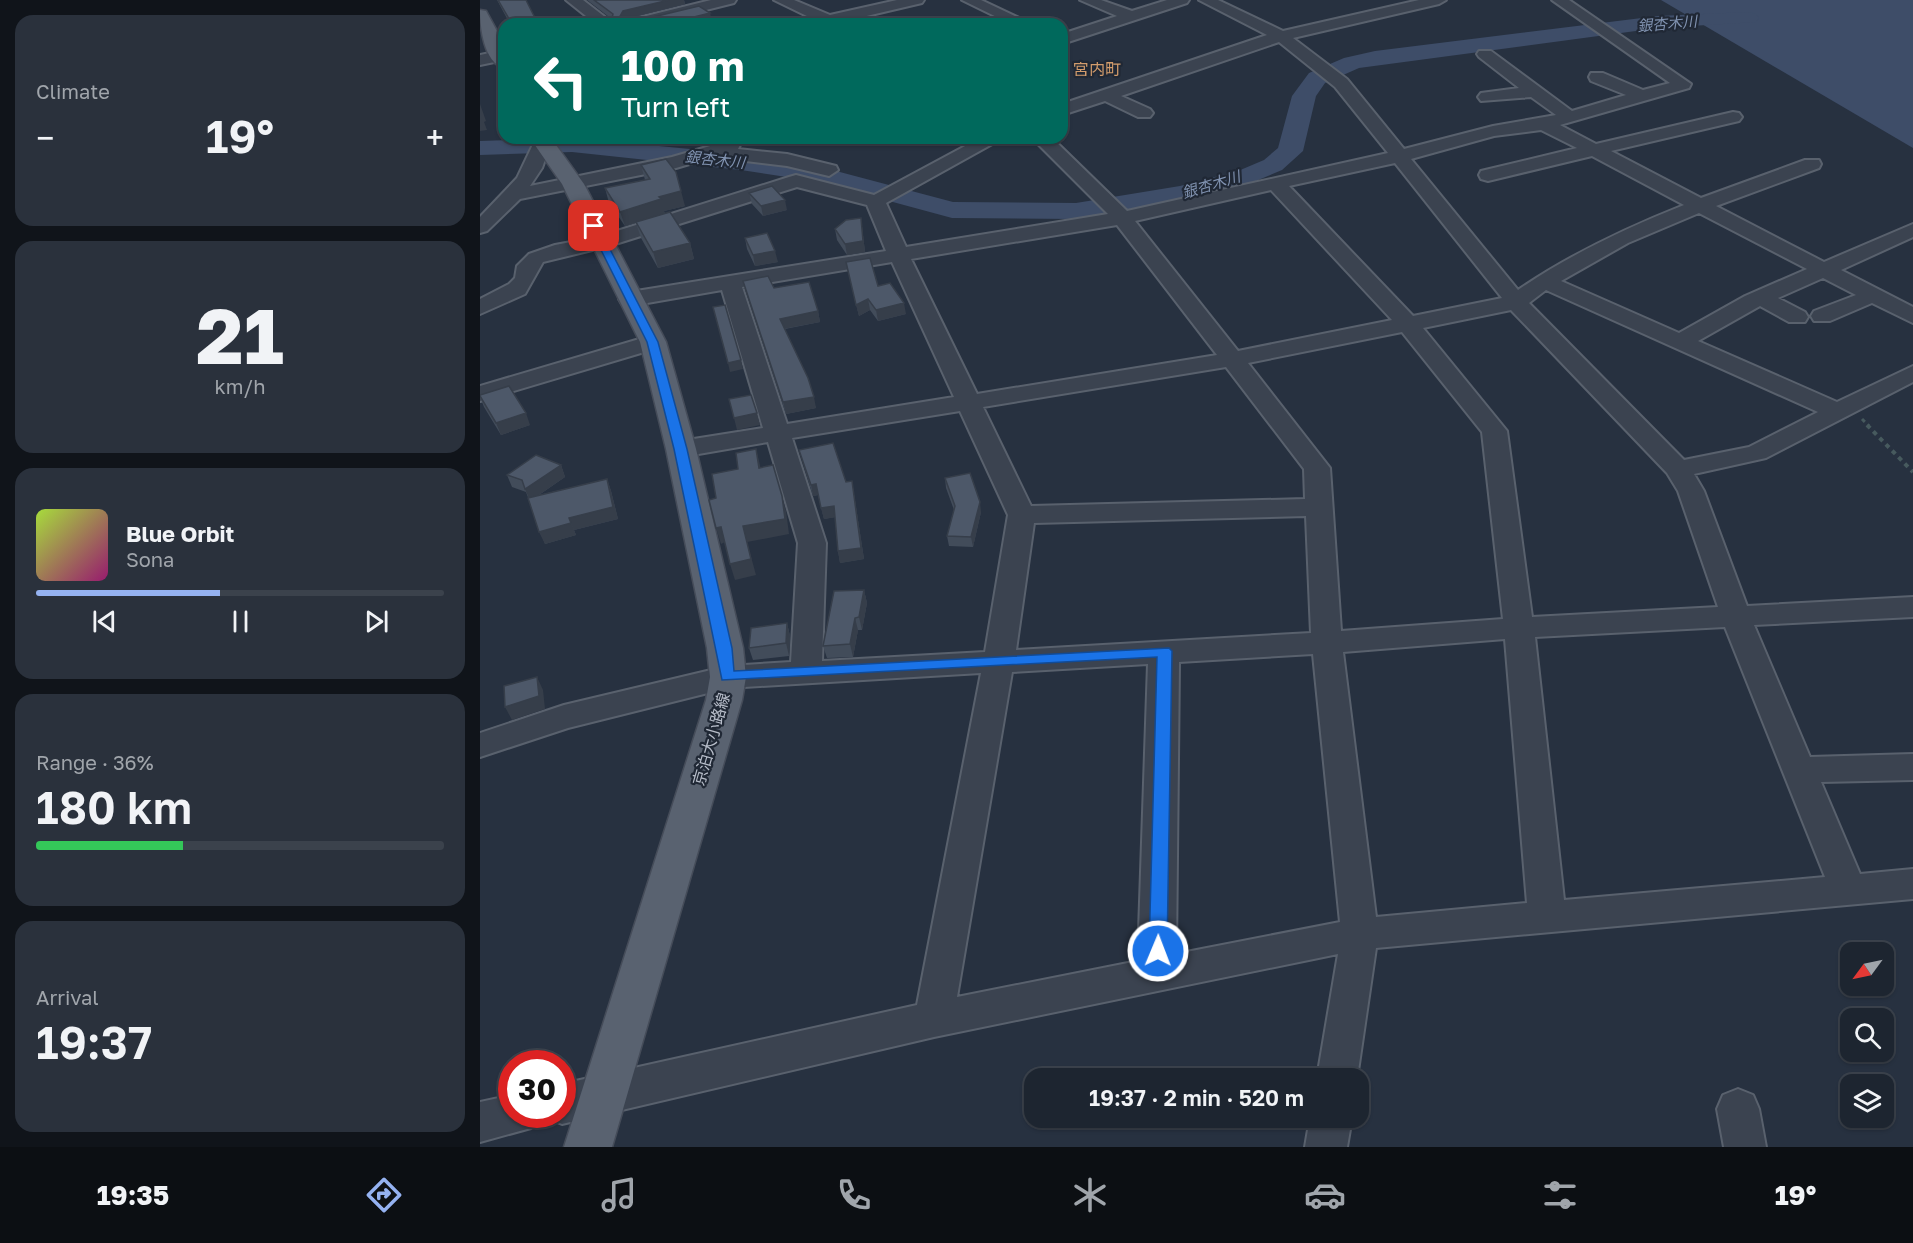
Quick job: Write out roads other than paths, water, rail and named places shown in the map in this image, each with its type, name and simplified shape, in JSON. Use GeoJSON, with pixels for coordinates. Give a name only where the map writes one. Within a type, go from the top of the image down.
{"type":"FeatureCollection","features":[{"type":"Feature","properties":{"kind":"main road"},"geometry":{"type":"LineString","coordinates":[[480,15],[498,49]]}},
{"type":"Feature","properties":{"kind":"main road","name":"京泊大小路線"},"geometry":{"type":"LineString","coordinates":[[543,145],[573,183],[652,342],[681,449],[725,648],[728,676],[724,700],[588,1147]]}},
{"type":"Feature","properties":{"kind":"street"},"geometry":{"type":"LineString","coordinates":[[573,0],[598,18]]}},
{"type":"Feature","properties":{"kind":"street"},"geometry":{"type":"LineString","coordinates":[[656,18],[729,0]]}},
{"type":"Feature","properties":{"kind":"street"},"geometry":{"type":"LineString","coordinates":[[781,0],[825,18]]}},
{"type":"Feature","properties":{"kind":"street"},"geometry":{"type":"LineString","coordinates":[[850,18],[917,0]]}},
{"type":"Feature","properties":{"kind":"street"},"geometry":{"type":"LineString","coordinates":[[969,0],[1010,18]]}},
{"type":"Feature","properties":{"kind":"street"},"geometry":{"type":"LineString","coordinates":[[1087,0],[1131,16]]}},
{"type":"Feature","properties":{"kind":"street"},"geometry":{"type":"LineString","coordinates":[[1068,37],[1182,0]]}},
{"type":"Feature","properties":{"kind":"street"},"geometry":{"type":"LineString","coordinates":[[1206,0],[1281,36],[1341,83],[1516,302],[1678,469],[1691,491],[1736,618],[1848,889]]}},
{"type":"Feature","properties":{"kind":"street"},"geometry":{"type":"LineString","coordinates":[[1068,108],[1281,36],[1439,0]]}},
{"type":"Feature","properties":{"kind":"street"},"geometry":{"type":"LineString","coordinates":[[630,299],[897,253],[1122,218],[1400,156],[1493,131],[1544,123],[1683,84],[1559,0]]}},
{"type":"Feature","properties":{"kind":"street"},"geometry":{"type":"LineString","coordinates":[[1485,54],[1569,117]]}},
{"type":"Feature","properties":{"kind":"street"},"geometry":{"type":"LineString","coordinates":[[480,60],[498,58]]}},
{"type":"Feature","properties":{"kind":"street"},"geometry":{"type":"LineString","coordinates":[[1597,77],[1643,96]]}},
{"type":"Feature","properties":{"kind":"street"},"geometry":{"type":"LineString","coordinates":[[1487,97],[1535,91]]}},
{"type":"Feature","properties":{"kind":"street"},"geometry":{"type":"LineString","coordinates":[[1105,95],[1144,113]]}},
{"type":"Feature","properties":{"kind":"street"},"geometry":{"type":"LineString","coordinates":[[1488,175],[1733,117]]}},
{"type":"Feature","properties":{"kind":"street"},"geometry":{"type":"LineString","coordinates":[[1544,123],[1700,206],[1838,258],[1874,295],[1913,316]]}},
{"type":"Feature","properties":{"kind":"street"},"geometry":{"type":"LineString","coordinates":[[480,206],[573,183],[676,162],[733,144]]}},
{"type":"Feature","properties":{"kind":"street"},"geometry":{"type":"LineString","coordinates":[[480,307],[517,289],[525,279],[528,266],[537,258],[555,251],[602,242],[796,181],[877,191],[901,186],[982,144]]}},
{"type":"Feature","properties":{"kind":"street"},"geometry":{"type":"LineString","coordinates":[[1047,144],[1103,196],[1122,218],[1317,468],[1327,643],[1360,934],[1339,1068]]}},
{"type":"Feature","properties":{"kind":"street"},"geometry":{"type":"LineString","coordinates":[[480,227],[512,198],[527,180],[543,145]]}},
{"type":"Feature","properties":{"kind":"street"},"geometry":{"type":"LineString","coordinates":[[710,152],[788,160],[844,173]]}},
{"type":"Feature","properties":{"kind":"street"},"geometry":{"type":"LineString","coordinates":[[681,449],[1234,359],[1516,302],[1543,281],[1615,240],[1812,164]]}},
{"type":"Feature","properties":{"kind":"street"},"geometry":{"type":"LineString","coordinates":[[1276,184],[1408,324],[1494,431],[1519,628],[1547,917]]}},
{"type":"Feature","properties":{"kind":"street"},"geometry":{"type":"LineString","coordinates":[[877,191],[877,209],[1022,515],[999,660],[934,1019]]}},
{"type":"Feature","properties":{"kind":"street"},"geometry":{"type":"LineString","coordinates":[[1681,341],[1838,258],[1913,230]]}},
{"type":"Feature","properties":{"kind":"street"},"geometry":{"type":"LineString","coordinates":[[1543,281],[1844,408]]}},
{"type":"Feature","properties":{"kind":"street"},"geometry":{"type":"LineString","coordinates":[[730,282],[812,543],[806,672]]}},
{"type":"Feature","properties":{"kind":"street"},"geometry":{"type":"LineString","coordinates":[[1822,316],[1874,295]]}},
{"type":"Feature","properties":{"kind":"street"},"geometry":{"type":"LineString","coordinates":[[1761,298],[1797,317]]}},
{"type":"Feature","properties":{"kind":"street"},"geometry":{"type":"LineString","coordinates":[[480,394],[652,342]]}},
{"type":"Feature","properties":{"kind":"street"},"geometry":{"type":"LineString","coordinates":[[1678,469],[1757,453],[1913,373]]}},
{"type":"Feature","properties":{"kind":"street"},"geometry":{"type":"LineString","coordinates":[[1022,515],[1320,507]]}},
{"type":"Feature","properties":{"kind":"street"},"geometry":{"type":"LineString","coordinates":[[480,745],[564,717],[728,676],[1327,643],[1519,628],[1913,607]]}},
{"type":"Feature","properties":{"kind":"street"},"geometry":{"type":"LineString","coordinates":[[1157,974],[1164,651]]}},
{"type":"Feature","properties":{"kind":"street"},"geometry":{"type":"LineString","coordinates":[[1799,770],[1913,767]]}},
{"type":"Feature","properties":{"kind":"street"},"geometry":{"type":"LineString","coordinates":[[576,1101],[934,1019],[1360,934],[1848,889],[1912,886]]}},
{"type":"Feature","properties":{"kind":"street"},"geometry":{"type":"LineString","coordinates":[[480,1122],[498,1118]]}},
{"type":"Feature","properties":{"kind":"street"},"geometry":{"type":"LineString","coordinates":[[1326,1147],[1329,1128]]}},
{"type":"Feature","properties":{"kind":"water"},"geometry":{"type":"Polygon","coordinates":[[[1661,0],[1913,0],[1913,148],[1661,0]]]}},
{"type":"Feature","properties":{"kind":"waterway","name":"銀杏木川"},"geometry":{"type":"LineString","coordinates":[[480,148],[572,145],[741,162],[821,175],[952,210],[1076,211],[1182,194],[1247,176],[1273,165],[1290,151],[1304,96],[1317,78],[1352,63],[1375,58],[1658,22],[1749,18]]}},
{"type":"Feature","properties":{"kind":"district","name":"宮内町"},"geometry":{"type":"Point","coordinates":[1097,69]}}]}
